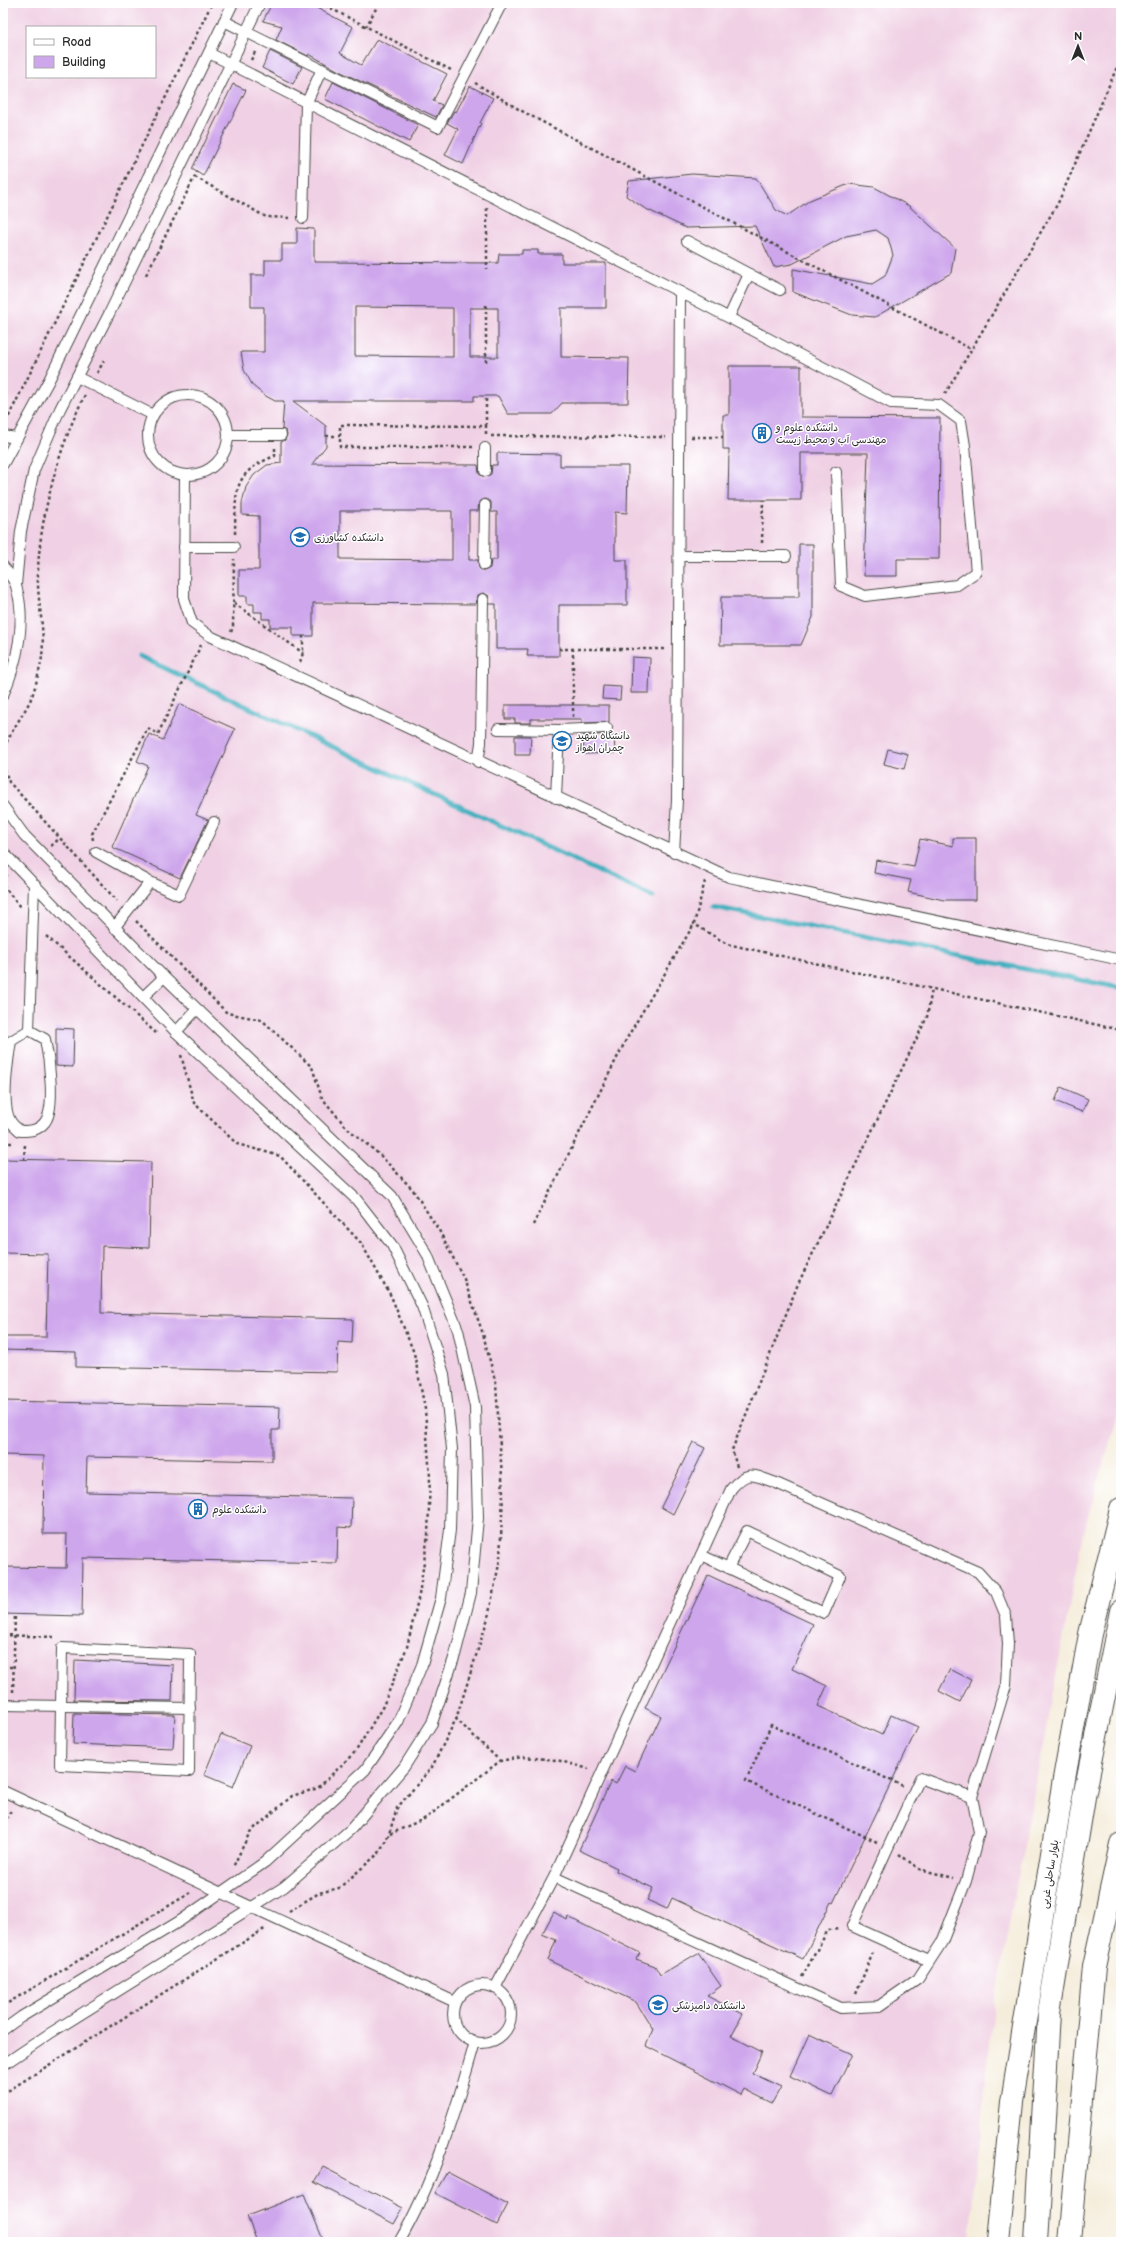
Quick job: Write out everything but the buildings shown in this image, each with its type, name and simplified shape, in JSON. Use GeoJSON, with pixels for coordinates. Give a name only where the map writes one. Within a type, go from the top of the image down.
{"type":"FeatureCollection","features":[{"type":"Feature","properties":{"kind":"main road","name":"بلوار ساحلی غربی"},"geometry":{"type":"LineString","coordinates":[[998,2242],[1012,2102],[1064,1779],[1090,1634],[1121,1509]]}},
{"type":"Feature","properties":{"kind":"main road"},"geometry":{"type":"LineString","coordinates":[[1036,2242],[1049,2013],[1084,1798],[1121,1611]]}},
{"type":"Feature","properties":{"kind":"main road"},"geometry":{"type":"LineString","coordinates":[[1068,2242],[1094,1967],[1121,1844]]}},
{"type":"Feature","properties":{"kind":"lane"},"geometry":{"type":"LineString","coordinates":[[3,464],[50,380],[233,3]]}},
{"type":"Feature","properties":{"kind":"lane"},"geometry":{"type":"LineString","coordinates":[[3,694],[9,680],[20,629],[20,605],[16,585],[21,531],[34,470],[60,409],[260,3]]}},
{"type":"Feature","properties":{"kind":"lane"},"geometry":{"type":"LineString","coordinates":[[224,21],[438,127],[502,3]]}},
{"type":"Feature","properties":{"kind":"lane"},"geometry":{"type":"LineString","coordinates":[[209,53],[306,104],[729,317],[891,403],[939,405],[961,421],[965,446],[976,572],[957,585],[865,596],[841,586],[836,472]]}},
{"type":"Feature","properties":{"kind":"lane"},"geometry":{"type":"LineString","coordinates":[[303,218],[306,104],[322,69]]}},
{"type":"Feature","properties":{"kind":"lane"},"geometry":{"type":"LineString","coordinates":[[687,242],[780,290]]}},
{"type":"Feature","properties":{"kind":"lane"},"geometry":{"type":"LineString","coordinates":[[729,317],[749,274]]}},
{"type":"Feature","properties":{"kind":"lane"},"geometry":{"type":"LineString","coordinates":[[674,853],[677,800],[680,292]]}},
{"type":"Feature","properties":{"kind":"lane"},"geometry":{"type":"LineString","coordinates":[[77,377],[153,415]]}},
{"type":"Feature","properties":{"kind":"lane"},"geometry":{"type":"LineString","coordinates":[[180,394],[200,396],[217,406],[227,423],[228,436],[228,442],[220,460],[204,472],[185,475],[166,470],[153,456],[147,437],[153,415],[162,402],[180,394]]}},
{"type":"Feature","properties":{"kind":"lane"},"geometry":{"type":"LineString","coordinates":[[228,436],[278,435]]}},
{"type":"Feature","properties":{"kind":"lane"},"geometry":{"type":"LineString","coordinates":[[3,436],[17,438]]}},
{"type":"Feature","properties":{"kind":"lane"},"geometry":{"type":"LineString","coordinates":[[485,448],[485,471]]}},
{"type":"Feature","properties":{"kind":"lane"},"geometry":{"type":"LineString","coordinates":[[185,475],[184,599],[192,623],[206,634],[225,644],[674,853],[729,877],[784,890],[1121,960]]}},
{"type":"Feature","properties":{"kind":"lane"},"geometry":{"type":"LineString","coordinates":[[484,504],[484,565]]}},
{"type":"Feature","properties":{"kind":"lane"},"geometry":{"type":"LineString","coordinates":[[184,547],[234,547]]}},
{"type":"Feature","properties":{"kind":"lane"},"geometry":{"type":"LineString","coordinates":[[679,556],[786,556]]}},
{"type":"Feature","properties":{"kind":"lane"},"geometry":{"type":"LineString","coordinates":[[3,566],[16,585]]}},
{"type":"Feature","properties":{"kind":"lane"},"geometry":{"type":"LineString","coordinates":[[478,762],[481,743],[483,599]]}},
{"type":"Feature","properties":{"kind":"lane"},"geometry":{"type":"LineString","coordinates":[[498,729],[573,730],[607,728]]}},
{"type":"Feature","properties":{"kind":"lane"},"geometry":{"type":"LineString","coordinates":[[556,798],[559,730]]}},
{"type":"Feature","properties":{"kind":"lane"},"geometry":{"type":"LineString","coordinates":[[3,806],[24,835],[114,928],[196,1010],[392,1196],[427,1254],[455,1323],[475,1407],[478,1518],[471,1594],[456,1655],[432,1723],[404,1767],[351,1829],[284,1888],[49,2034],[3,2065]]}},
{"type":"Feature","properties":{"kind":"lane"},"geometry":{"type":"LineString","coordinates":[[96,852],[150,882],[179,895],[214,822]]}},
{"type":"Feature","properties":{"kind":"lane"},"geometry":{"type":"LineString","coordinates":[[3,852],[176,1032],[356,1199],[392,1245],[422,1306],[444,1374],[452,1449],[450,1530],[442,1598],[422,1665],[398,1722],[365,1770],[265,1862],[180,1921],[21,2017],[3,2030]]}},
{"type":"Feature","properties":{"kind":"lane"},"geometry":{"type":"LineString","coordinates":[[114,928],[150,882]]}},
{"type":"Feature","properties":{"kind":"lane"},"geometry":{"type":"LineString","coordinates":[[29,1030],[34,884]]}},
{"type":"Feature","properties":{"kind":"lane"},"geometry":{"type":"LineString","coordinates":[[143,997],[164,977]]}},
{"type":"Feature","properties":{"kind":"lane"},"geometry":{"type":"LineString","coordinates":[[176,1032],[196,1010]]}},
{"type":"Feature","properties":{"kind":"lane"},"geometry":{"type":"LineString","coordinates":[[29,1030],[45,1039],[49,1060],[50,1112],[45,1123],[34,1131],[20,1131],[10,1122],[6,1106],[6,1066],[11,1041],[29,1030]]}},
{"type":"Feature","properties":{"kind":"lane"},"geometry":{"type":"LineString","coordinates":[[495,1988],[554,1877],[731,1489],[741,1477],[752,1474],[776,1483],[978,1572],[996,1592],[1006,1616],[1008,1644],[1006,1685],[972,1798],[979,1832],[966,1881],[942,1942],[918,1979],[879,2006],[841,2008],[554,1877]]}},
{"type":"Feature","properties":{"kind":"lane"},"geometry":{"type":"LineString","coordinates":[[701,1555],[728,1568],[824,1613],[840,1576],[747,1531],[728,1568]]}},
{"type":"Feature","properties":{"kind":"lane"},"geometry":{"type":"LineString","coordinates":[[62,1648],[190,1654],[189,1771],[60,1764],[61,1705],[62,1648]]}},
{"type":"Feature","properties":{"kind":"lane"},"geometry":{"type":"LineString","coordinates":[[8,1705],[190,1708]]}},
{"type":"Feature","properties":{"kind":"lane"},"geometry":{"type":"LineString","coordinates":[[929,1961],[852,1926],[920,1778],[972,1798]]}},
{"type":"Feature","properties":{"kind":"lane"},"geometry":{"type":"LineString","coordinates":[[3,1791],[455,2002]]}},
{"type":"Feature","properties":{"kind":"lane"},"geometry":{"type":"LineString","coordinates":[[482,1984],[495,1988],[505,1996],[511,2008],[511,2022],[504,2033],[494,2041],[481,2044],[468,2041],[458,2032],[452,2020],[452,2007],[458,1995],[469,1987],[482,1984]]}},
{"type":"Feature","properties":{"kind":"lane"},"geometry":{"type":"LineString","coordinates":[[399,2242],[429,2179],[459,2098],[475,2042]]}},
{"type":"Feature","properties":{"kind":"path"},"geometry":{"type":"LineString","coordinates":[[3,429],[212,3]]}},
{"type":"Feature","properties":{"kind":"path"},"geometry":{"type":"LineString","coordinates":[[320,3],[464,77],[520,110],[971,349]]}},
{"type":"Feature","properties":{"kind":"path"},"geometry":{"type":"LineString","coordinates":[[366,27],[379,3]]}},
{"type":"Feature","properties":{"kind":"path"},"geometry":{"type":"LineString","coordinates":[[246,72],[262,40]]}},
{"type":"Feature","properties":{"kind":"path"},"geometry":{"type":"LineString","coordinates":[[939,405],[1058,203],[1121,58]]}},
{"type":"Feature","properties":{"kind":"path"},"geometry":{"type":"LineString","coordinates":[[146,275],[197,172]]}},
{"type":"Feature","properties":{"kind":"path"},"geometry":{"type":"LineString","coordinates":[[195,177],[266,217],[303,218]]}},
{"type":"Feature","properties":{"kind":"path"},"geometry":{"type":"LineString","coordinates":[[487,269],[486,210],[490,196]]}},
{"type":"Feature","properties":{"kind":"path"},"geometry":{"type":"LineString","coordinates":[[486,303],[486,362]]}},
{"type":"Feature","properties":{"kind":"path"},"geometry":{"type":"LineString","coordinates":[[104,361],[78,409],[59,459],[48,504],[39,554],[38,585],[44,627],[41,662],[30,700],[4,750],[4,767],[9,782],[127,912],[227,1014],[262,1020],[312,1067],[322,1098],[347,1128],[380,1155],[413,1190],[440,1232],[464,1279],[483,1334],[496,1384],[504,1493],[500,1559],[488,1618],[456,1719]]}},
{"type":"Feature","properties":{"kind":"path"},"geometry":{"type":"LineString","coordinates":[[486,396],[486,426]]}},
{"type":"Feature","properties":{"kind":"path"},"geometry":{"type":"LineString","coordinates":[[3,416],[8,419]]}},
{"type":"Feature","properties":{"kind":"path"},"geometry":{"type":"LineString","coordinates":[[225,644],[233,627],[236,494],[239,480],[257,463],[275,456],[278,435]]}},
{"type":"Feature","properties":{"kind":"path"},"geometry":{"type":"LineString","coordinates":[[326,436],[340,436]]}},
{"type":"Feature","properties":{"kind":"path"},"geometry":{"type":"LineString","coordinates":[[762,556],[763,500]]}},
{"type":"Feature","properties":{"kind":"path"},"geometry":{"type":"LineString","coordinates":[[233,603],[303,653]]}},
{"type":"Feature","properties":{"kind":"path"},"geometry":{"type":"LineString","coordinates":[[96,852],[92,834],[148,728],[158,734],[206,634]]}},
{"type":"Feature","properties":{"kind":"path"},"geometry":{"type":"LineString","coordinates":[[294,676],[303,653],[303,636]]}},
{"type":"Feature","properties":{"kind":"path"},"geometry":{"type":"LineString","coordinates":[[559,649],[678,649]]}},
{"type":"Feature","properties":{"kind":"path"},"geometry":{"type":"LineString","coordinates":[[573,649],[573,730]]}},
{"type":"Feature","properties":{"kind":"path"},"geometry":{"type":"LineString","coordinates":[[533,1225],[627,1038],[694,924],[708,868]]}},
{"type":"Feature","properties":{"kind":"path"},"geometry":{"type":"LineString","coordinates":[[3,885],[33,924],[161,1037]]}},
{"type":"Feature","properties":{"kind":"path"},"geometry":{"type":"LineString","coordinates":[[694,924],[727,944],[1121,1030]]}},
{"type":"Feature","properties":{"kind":"path"},"geometry":{"type":"LineString","coordinates":[[741,1477],[732,1450],[798,1284],[927,1017],[932,989]]}},
{"type":"Feature","properties":{"kind":"path"},"geometry":{"type":"LineString","coordinates":[[176,1050],[180,1054],[194,1103],[238,1144],[280,1156],[361,1243],[391,1296],[414,1353],[426,1409],[430,1477],[428,1535],[419,1595],[407,1647],[383,1706],[356,1751],[318,1788],[292,1796],[250,1832],[232,1871]]}},
{"type":"Feature","properties":{"kind":"path"},"geometry":{"type":"LineString","coordinates":[[24,1160],[25,1144]]}},
{"type":"Feature","properties":{"kind":"path"},"geometry":{"type":"LineString","coordinates":[[8,1705],[14,1667],[15,1614]]}},
{"type":"Feature","properties":{"kind":"path"},"geometry":{"type":"LineString","coordinates":[[3,1667],[14,1667]]}},
{"type":"Feature","properties":{"kind":"path"},"geometry":{"type":"LineString","coordinates":[[914,1791],[771,1725],[746,1781],[888,1847],[919,1869],[966,1881]]}},
{"type":"Feature","properties":{"kind":"path"},"geometry":{"type":"LineString","coordinates":[[389,1834],[426,1818],[500,1760],[522,1756],[557,1760],[601,1773]]}},
{"type":"Feature","properties":{"kind":"path"},"geometry":{"type":"LineString","coordinates":[[3,2006],[204,1885]]}},
{"type":"Feature","properties":{"kind":"path"},"geometry":{"type":"LineString","coordinates":[[796,1988],[828,1930],[852,1926]]}},
{"type":"Feature","properties":{"kind":"path"},"geometry":{"type":"LineString","coordinates":[[850,2008],[879,1938]]}},
{"type":"Feature","properties":{"kind":"shaded area","name":"دانشگاه شهید چمران اهواز"},"geometry":{"type":"Polygon","coordinates":[[[3,3],[1121,3],[1121,1405],[1083,1533],[995,1999],[973,2193],[970,2242],[3,2242],[3,3]]]}},
{"type":"Feature","properties":{"kind":"waterway"},"geometry":{"type":"LineString","coordinates":[[139,656],[653,897]]}},
{"type":"Feature","properties":{"kind":"waterway"},"geometry":{"type":"LineString","coordinates":[[713,907],[1121,988]]}},
{"type":"Feature","properties":{"kind":"place","name":"دانشکده علوم و مهندسی آب و محیط زیست"},"geometry":{"type":"Point","coordinates":[762,433]}},
{"type":"Feature","properties":{"kind":"place","name":"دانشکده کشاورزی"},"geometry":{"type":"Point","coordinates":[300,537]}},
{"type":"Feature","properties":{"kind":"place","name":"دانشگاه شهید چمران اهواز"},"geometry":{"type":"Point","coordinates":[562,741]}},
{"type":"Feature","properties":{"kind":"place","name":"دانشکده علوم"},"geometry":{"type":"Point","coordinates":[198,1509]}},
{"type":"Feature","properties":{"kind":"place","name":"دانشکده دامپزشکی"},"geometry":{"type":"Point","coordinates":[658,2005]}}]}
